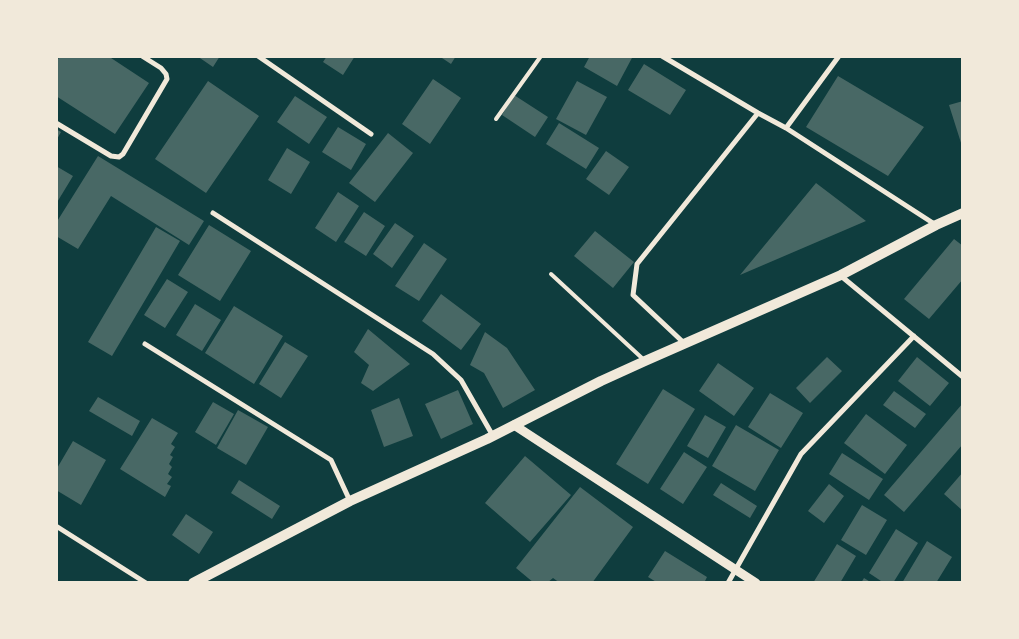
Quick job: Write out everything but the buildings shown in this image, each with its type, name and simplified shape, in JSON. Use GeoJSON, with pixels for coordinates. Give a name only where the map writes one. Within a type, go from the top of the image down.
{"type":"FeatureCollection","features":[{"type":"Feature","properties":{"kind":"main road"},"geometry":{"type":"LineString","coordinates":[[193,583],[350,501],[493,436],[601,381],[841,275],[963,212]]}},
{"type":"Feature","properties":{"kind":"street"},"geometry":{"type":"LineString","coordinates":[[56,123],[111,156],[123,154],[167,79],[161,68],[142,56]]}},
{"type":"Feature","properties":{"kind":"street"},"geometry":{"type":"LineString","coordinates":[[258,56],[371,134]]}},
{"type":"Feature","properties":{"kind":"street"},"geometry":{"type":"LineString","coordinates":[[662,56],[786,128],[936,225]]}},
{"type":"Feature","properties":{"kind":"street"},"geometry":{"type":"LineString","coordinates":[[786,128],[839,56]]}},
{"type":"Feature","properties":{"kind":"street"},"geometry":{"type":"LineString","coordinates":[[684,343],[632,295],[637,264],[758,113]]}},
{"type":"Feature","properties":{"kind":"street"},"geometry":{"type":"LineString","coordinates":[[214,214],[433,354],[461,380],[493,436]]}},
{"type":"Feature","properties":{"kind":"street"},"geometry":{"type":"LineString","coordinates":[[841,275],[963,377]]}},
{"type":"Feature","properties":{"kind":"street"},"geometry":{"type":"LineString","coordinates":[[728,583],[801,454],[914,336]]}},
{"type":"Feature","properties":{"kind":"street"},"geometry":{"type":"LineString","coordinates":[[145,344],[331,460],[350,501]]}},
{"type":"Feature","properties":{"kind":"street"},"geometry":{"type":"LineString","coordinates":[[514,425],[756,583]]}},
{"type":"Feature","properties":{"kind":"street"},"geometry":{"type":"LineString","coordinates":[[56,526],[146,583]]}},
{"type":"Feature","properties":{"kind":"lane"},"geometry":{"type":"LineString","coordinates":[[496,119],[541,56]]}},
{"type":"Feature","properties":{"kind":"lane"},"geometry":{"type":"LineString","coordinates":[[550,274],[645,361]]}}]}
